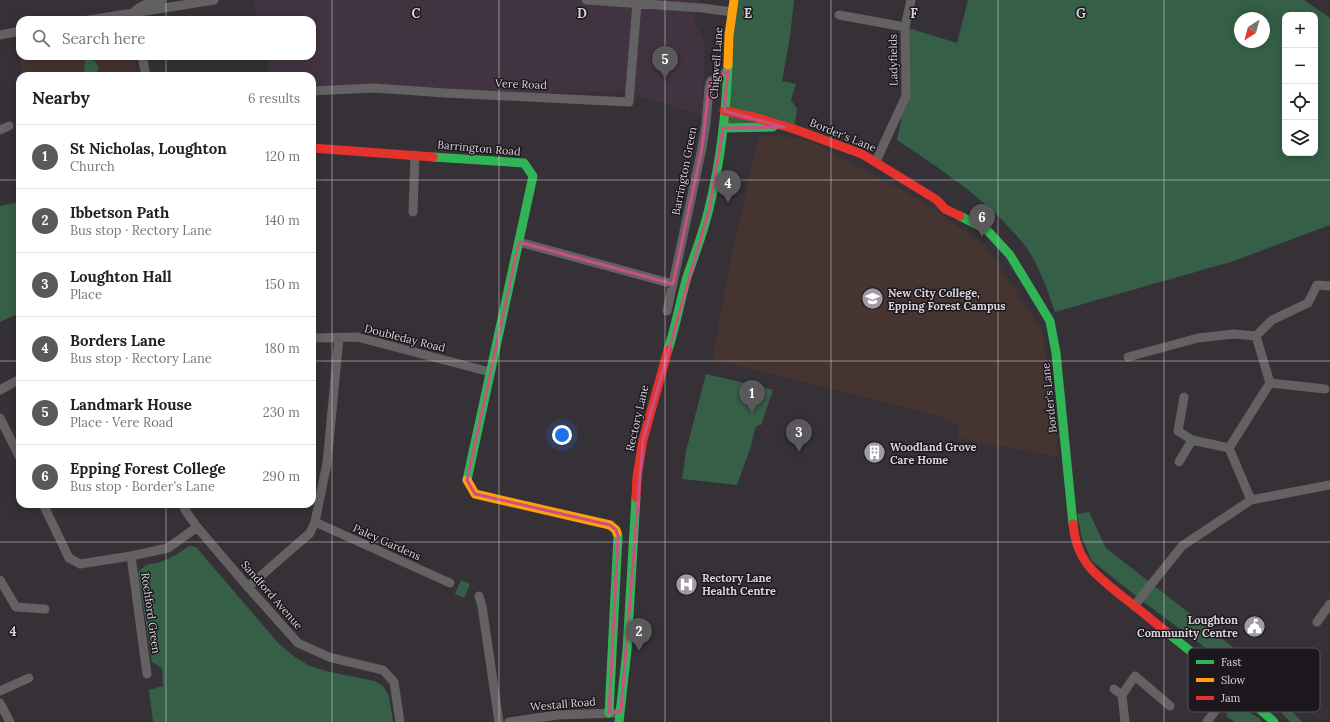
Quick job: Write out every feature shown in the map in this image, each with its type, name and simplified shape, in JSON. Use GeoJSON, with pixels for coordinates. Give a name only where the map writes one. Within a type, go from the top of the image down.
{"type":"FeatureCollection","features":[{"type":"Feature","properties":{"kind":"street"},"geometry":{"type":"LineString","coordinates":[[133,16],[140,6],[162,0]]}},
{"type":"Feature","properties":{"kind":"street"},"geometry":{"type":"LineString","coordinates":[[133,16],[198,1],[214,0]]}},
{"type":"Feature","properties":{"kind":"street"},"geometry":{"type":"LineString","coordinates":[[586,0],[702,8],[732,12]]}},
{"type":"Feature","properties":{"kind":"street","name":"Chigwell Lane"},"geometry":{"type":"LineString","coordinates":[[723,128],[728,71],[728,43],[734,0]]}},
{"type":"Feature","properties":{"kind":"street","name":"Ladyfields"},"geometry":{"type":"LineString","coordinates":[[876,161],[906,96],[905,27],[911,0]]}},
{"type":"Feature","properties":{"kind":"street","name":"Vere Road"},"geometry":{"type":"LineString","coordinates":[[316,91],[374,88],[629,102],[637,3]]}},
{"type":"Feature","properties":{"kind":"street"},"geometry":{"type":"LineString","coordinates":[[839,15],[905,27]]}},
{"type":"Feature","properties":{"kind":"street"},"geometry":{"type":"LineString","coordinates":[[0,35],[16,32]]}},
{"type":"Feature","properties":{"kind":"street"},"geometry":{"type":"LineString","coordinates":[[143,60],[145,72]]}},
{"type":"Feature","properties":{"kind":"street","name":"Barrington Green"},"geometry":{"type":"LineString","coordinates":[[667,311],[702,148],[706,124],[709,87],[711,81],[728,71]]}},
{"type":"Feature","properties":{"kind":"street","name":"Border's Lane"},"geometry":{"type":"LineString","coordinates":[[724,111],[754,117],[794,129],[856,151],[876,161],[937,200],[945,209],[987,230],[1010,255],[1050,321],[1056,353],[1074,538],[1077,550],[1096,575],[1188,649]]}},
{"type":"Feature","properties":{"kind":"street","name":"Border's Lane"},"geometry":{"type":"LineString","coordinates":[[723,128],[784,127]]}},
{"type":"Feature","properties":{"kind":"street","name":"Rectory Lane"},"geometry":{"type":"LineString","coordinates":[[620,718],[627,650],[637,477],[643,440],[664,360],[673,335],[686,278],[710,206],[717,173],[723,128]]}},
{"type":"Feature","properties":{"kind":"street","name":"Barrington Road"},"geometry":{"type":"LineString","coordinates":[[316,148],[524,163],[533,176],[468,480],[475,494],[610,525],[616,530],[618,536],[610,713]]}},
{"type":"Feature","properties":{"kind":"street"},"geometry":{"type":"LineString","coordinates":[[413,212],[415,155]]}},
{"type":"Feature","properties":{"kind":"street"},"geometry":{"type":"LineString","coordinates":[[519,242],[673,284]]}},
{"type":"Feature","properties":{"kind":"street"},"geometry":{"type":"LineString","coordinates":[[1256,336],[1272,320],[1308,303],[1317,285],[1330,286]]}},
{"type":"Feature","properties":{"kind":"street"},"geometry":{"type":"LineString","coordinates":[[1128,357],[1198,338],[1234,334],[1256,336]]}},
{"type":"Feature","properties":{"kind":"street"},"geometry":{"type":"LineString","coordinates":[[1229,448],[1270,383],[1256,336]]}},
{"type":"Feature","properties":{"kind":"street","name":"Doubleday Road"},"geometry":{"type":"LineString","coordinates":[[316,338],[357,338],[490,372]]}},
{"type":"Feature","properties":{"kind":"street"},"geometry":{"type":"LineString","coordinates":[[248,587],[310,533],[315,522],[327,463],[339,338]]}},
{"type":"Feature","properties":{"kind":"street"},"geometry":{"type":"LineString","coordinates":[[0,390],[16,381]]}},
{"type":"Feature","properties":{"kind":"street"},"geometry":{"type":"LineString","coordinates":[[1270,383],[1325,389]]}},
{"type":"Feature","properties":{"kind":"street"},"geometry":{"type":"LineString","coordinates":[[1184,397],[1178,431],[1192,440],[1229,448]]}},
{"type":"Feature","properties":{"kind":"street"},"geometry":{"type":"LineString","coordinates":[[0,418],[16,450]]}},
{"type":"Feature","properties":{"kind":"street"},"geometry":{"type":"LineString","coordinates":[[1179,462],[1192,440]]}},
{"type":"Feature","properties":{"kind":"street"},"geometry":{"type":"LineString","coordinates":[[1229,448],[1251,500]]}},
{"type":"Feature","properties":{"kind":"street"},"geometry":{"type":"LineString","coordinates":[[1134,606],[1182,546],[1251,500],[1330,485]]}},
{"type":"Feature","properties":{"kind":"street"},"geometry":{"type":"LineString","coordinates":[[44,508],[69,558],[80,564],[168,548],[197,527]]}},
{"type":"Feature","properties":{"kind":"street","name":"Sandford Avenue"},"geometry":{"type":"LineString","coordinates":[[184,508],[197,527],[248,587],[298,642],[329,657],[383,670],[394,682],[400,722]]}},
{"type":"Feature","properties":{"kind":"street","name":"Paley Gardens"},"geometry":{"type":"LineString","coordinates":[[315,522],[450,583]]}},
{"type":"Feature","properties":{"kind":"street","name":"Rochford Green"},"geometry":{"type":"LineString","coordinates":[[130,556],[147,674]]}},
{"type":"Feature","properties":{"kind":"street"},"geometry":{"type":"LineString","coordinates":[[0,580],[16,607],[45,609]]}},
{"type":"Feature","properties":{"kind":"street"},"geometry":{"type":"LineString","coordinates":[[479,596],[482,606],[499,722]]}},
{"type":"Feature","properties":{"kind":"street"},"geometry":{"type":"LineString","coordinates":[[1317,622],[1330,604]]}},
{"type":"Feature","properties":{"kind":"street"},"geometry":{"type":"LineString","coordinates":[[1125,722],[1122,695],[1135,676],[1170,706]]}},
{"type":"Feature","properties":{"kind":"street"},"geometry":{"type":"LineString","coordinates":[[0,691],[29,678]]}},
{"type":"Feature","properties":{"kind":"street"},"geometry":{"type":"LineString","coordinates":[[1114,689],[1122,695]]}},
{"type":"Feature","properties":{"kind":"street"},"geometry":{"type":"LineString","coordinates":[[0,702],[10,722]]}},
{"type":"Feature","properties":{"kind":"street"},"geometry":{"type":"LineString","coordinates":[[1207,722],[1214,712]]}},
{"type":"Feature","properties":{"kind":"street","name":"Border's Lane"},"geometry":{"type":"LineString","coordinates":[[1263,712],[1274,722]]}},
{"type":"Feature","properties":{"kind":"street","name":"Westall Road"},"geometry":{"type":"LineString","coordinates":[[509,722],[558,714],[610,713],[620,718]]}},
{"type":"Feature","properties":{"kind":"highlighted area"},"geometry":{"type":"Polygon","coordinates":[[[728,71],[724,111],[784,127],[723,128],[710,206],[643,440],[621,711],[609,713],[618,536],[616,530],[610,525],[475,494],[467,480],[519,242],[673,284],[702,148],[709,87],[711,81],[728,71]]]}},
{"type":"Feature","properties":{"kind":"shaded area"},"geometry":{"type":"Polygon","coordinates":[[[253,0],[698,0],[694,22],[705,41],[702,115],[621,91],[524,94],[316,88],[316,72],[269,72],[267,60],[316,60],[316,16],[257,16],[253,0]]]}},
{"type":"Feature","properties":{"kind":"shaded area"},"geometry":{"type":"Polygon","coordinates":[[[20,60],[135,60],[136,72],[21,72],[20,60]]]}},
{"type":"Feature","properties":{"kind":"shaded area","name":"New City College, Epping Forest Campus"},"geometry":{"type":"Polygon","coordinates":[[[762,135],[791,137],[815,143],[921,200],[986,246],[1042,330],[1054,414],[1058,457],[958,438],[957,424],[938,416],[712,359],[729,268],[746,191],[758,138],[762,135]]]}},
{"type":"Feature","properties":{"kind":"green space"},"geometry":{"type":"Polygon","coordinates":[[[734,0],[794,0],[790,37],[782,81],[796,84],[791,100],[797,109],[794,129],[723,128],[734,0]]]}},
{"type":"Feature","properties":{"kind":"green space"},"geometry":{"type":"Polygon","coordinates":[[[968,0],[1304,0],[1330,18],[1330,225],[1234,261],[1055,312],[1036,264],[1028,250],[1015,233],[984,203],[968,190],[897,140],[906,96],[905,27],[957,43],[968,0]]]}},
{"type":"Feature","properties":{"kind":"green space"},"geometry":{"type":"Polygon","coordinates":[[[85,60],[94,60],[98,66],[98,70],[96,72],[85,72],[85,60]]]}},
{"type":"Feature","properties":{"kind":"green space"},"geometry":{"type":"Polygon","coordinates":[[[16,203],[16,315],[0,322],[0,206],[16,203]]]}},
{"type":"Feature","properties":{"kind":"green space"},"geometry":{"type":"Polygon","coordinates":[[[706,374],[773,390],[761,425],[758,425],[755,429],[750,449],[737,485],[682,479],[686,451],[706,374]]]}},
{"type":"Feature","properties":{"kind":"green space"},"geometry":{"type":"Polygon","coordinates":[[[1089,512],[1106,548],[1234,648],[1206,648],[1092,561],[1082,538],[1077,514],[1089,512]]]}},
{"type":"Feature","properties":{"kind":"green space"},"geometry":{"type":"Polygon","coordinates":[[[189,546],[196,547],[279,644],[296,658],[310,666],[326,671],[374,681],[383,686],[389,696],[393,722],[153,722],[149,690],[163,686],[162,668],[152,662],[138,573],[144,566],[167,559],[189,546]]]}},
{"type":"Feature","properties":{"kind":"green space"},"geometry":{"type":"Polygon","coordinates":[[[461,580],[470,584],[464,598],[455,594],[461,580]]]}},
{"type":"Feature","properties":{"kind":"green space"},"geometry":{"type":"Polygon","coordinates":[[[1228,712],[1249,712],[1259,718],[1262,722],[1235,722],[1226,716],[1228,712]]]}},
{"type":"Feature","properties":{"kind":"green space"},"geometry":{"type":"Polygon","coordinates":[[[1281,712],[1293,712],[1302,722],[1290,722],[1281,712]]]}},
{"type":"Feature","properties":{"kind":"traffic: fast"},"geometry":{"type":"LineString","coordinates":[[668,350],[687,277],[700,241],[714,187],[722,135],[728,65]]}},
{"type":"Feature","properties":{"kind":"traffic: fast"},"geometry":{"type":"LineString","coordinates":[[723,128],[773,127]]}},
{"type":"Feature","properties":{"kind":"traffic: fast"},"geometry":{"type":"LineString","coordinates":[[433,157],[524,163],[533,176],[467,480]]}},
{"type":"Feature","properties":{"kind":"traffic: fast"},"geometry":{"type":"LineString","coordinates":[[960,216],[987,230],[1010,255],[1050,321],[1056,353],[1073,524]]}},
{"type":"Feature","properties":{"kind":"traffic: fast"},"geometry":{"type":"LineString","coordinates":[[619,722],[627,650],[636,497]]}},
{"type":"Feature","properties":{"kind":"traffic: fast"},"geometry":{"type":"LineString","coordinates":[[609,713],[617,533]]}},
{"type":"Feature","properties":{"kind":"traffic: fast"},"geometry":{"type":"LineString","coordinates":[[1169,634],[1188,649]]}},
{"type":"Feature","properties":{"kind":"traffic: fast"},"geometry":{"type":"LineString","coordinates":[[1263,712],[1274,722]]}},
{"type":"Feature","properties":{"kind":"traffic: slow"},"geometry":{"type":"LineString","coordinates":[[728,65],[729,35],[734,0]]}},
{"type":"Feature","properties":{"kind":"traffic: slow"},"geometry":{"type":"LineString","coordinates":[[467,480],[475,494],[610,525],[616,530],[617,533]]}},
{"type":"Feature","properties":{"kind":"traffic: jam"},"geometry":{"type":"LineString","coordinates":[[724,111],[754,117],[794,129],[862,154],[937,200],[945,209],[960,216]]}},
{"type":"Feature","properties":{"kind":"traffic: jam"},"geometry":{"type":"LineString","coordinates":[[316,148],[433,157]]}},
{"type":"Feature","properties":{"kind":"traffic: jam"},"geometry":{"type":"LineString","coordinates":[[636,497],[637,477],[643,440],[668,350]]}},
{"type":"Feature","properties":{"kind":"traffic: jam"},"geometry":{"type":"LineString","coordinates":[[1073,524],[1078,548],[1089,566],[1104,582],[1169,634]]}},
{"type":"Feature","properties":{"kind":"place","name":"Landmark House"},"geometry":{"type":"Point","coordinates":[665,79]}},
{"type":"Feature","properties":{"kind":"place","name":"Borders Lane"},"geometry":{"type":"Point","coordinates":[728,203]}},
{"type":"Feature","properties":{"kind":"place","name":"Epping Forest College"},"geometry":{"type":"Point","coordinates":[982,237]}},
{"type":"Feature","properties":{"kind":"place","name":"New City College, Epping Forest Campus"},"geometry":{"type":"Point","coordinates":[872,299]}},
{"type":"Feature","properties":{"kind":"place","name":"St Nicholas, Loughton"},"geometry":{"type":"Point","coordinates":[752,413]}},
{"type":"Feature","properties":{"kind":"place","name":"Loughton Hall"},"geometry":{"type":"Point","coordinates":[799,452]}},
{"type":"Feature","properties":{"kind":"place","name":"Woodland Grove Care Home"},"geometry":{"type":"Point","coordinates":[874,453]}},
{"type":"Feature","properties":{"kind":"place","name":"Rectory Lane Health Centre"},"geometry":{"type":"Point","coordinates":[686,584]}},
{"type":"Feature","properties":{"kind":"place","name":"Loughton Community Centre"},"geometry":{"type":"Point","coordinates":[1254,626]}},
{"type":"Feature","properties":{"kind":"place","name":"Ibbetson Path"},"geometry":{"type":"Point","coordinates":[639,651]}}]}
